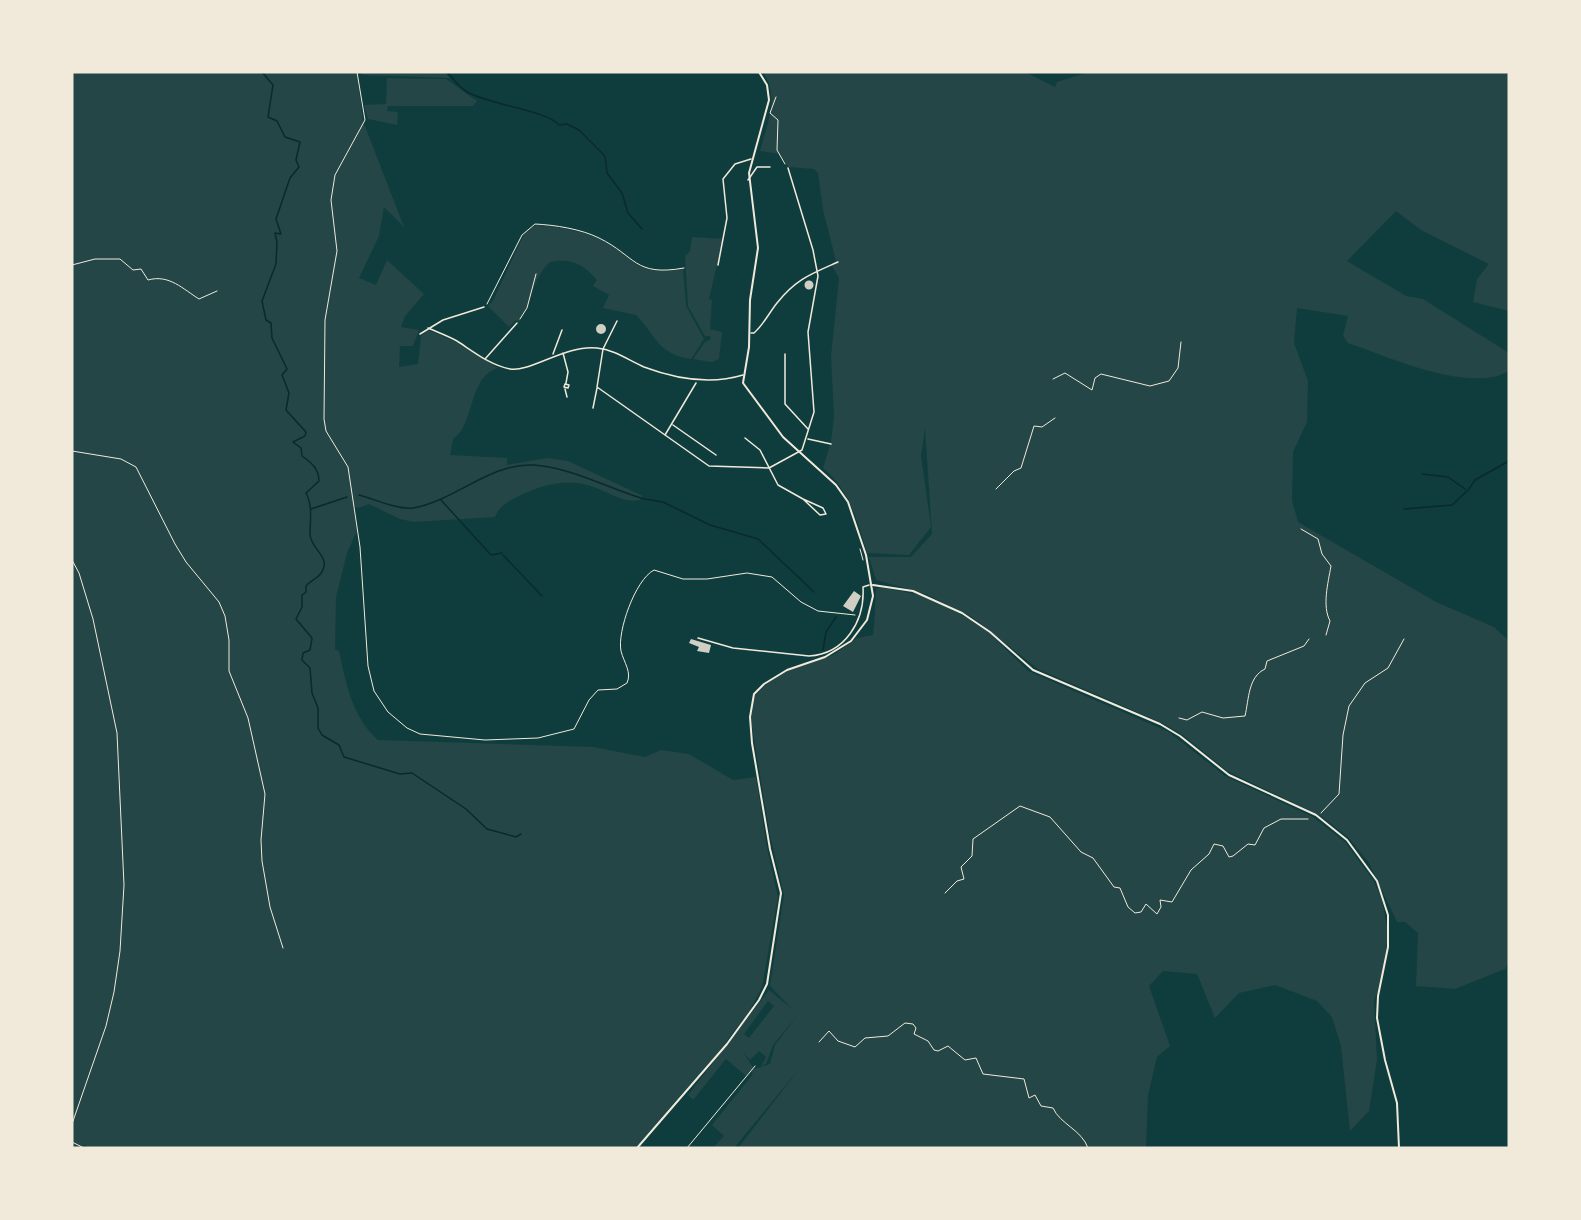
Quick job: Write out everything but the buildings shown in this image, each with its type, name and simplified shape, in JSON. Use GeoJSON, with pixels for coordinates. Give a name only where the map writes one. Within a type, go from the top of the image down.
{"type":"FeatureCollection","features":[{"type":"Feature","properties":{"kind":"street"},"geometry":{"type":"LineString","coordinates":[[637,1148],[728,1044],[759,1000],[767,984],[781,893],[770,849],[752,743],[750,717],[754,694],[764,684],[787,670],[825,657],[844,646],[858,634],[869,614],[873,585],[855,518],[848,502],[836,484],[798,454],[752,399],[743,383],[750,333],[750,300],[758,248],[748,180],[751,159],[769,100],[767,85],[759,72]]}},
{"type":"Feature","properties":{"kind":"street"},"geometry":{"type":"LineString","coordinates":[[718,265],[727,218],[723,179],[735,164],[751,159]]}},
{"type":"Feature","properties":{"kind":"street"},"geometry":{"type":"LineString","coordinates":[[748,180],[757,167],[770,167]]}},
{"type":"Feature","properties":{"kind":"street"},"geometry":{"type":"LineString","coordinates":[[597,387],[710,466],[769,468],[798,454],[807,439],[814,401],[809,321],[816,291],[817,269],[788,168]]}},
{"type":"Feature","properties":{"kind":"street"},"geometry":{"type":"LineString","coordinates":[[750,333],[754,333],[762,325],[793,285],[817,269],[838,262]]}},
{"type":"Feature","properties":{"kind":"street"},"geometry":{"type":"LineString","coordinates":[[420,334],[443,320],[484,308]]}},
{"type":"Feature","properties":{"kind":"street"},"geometry":{"type":"LineString","coordinates":[[592,408],[603,349],[617,321]]}},
{"type":"Feature","properties":{"kind":"street"},"geometry":{"type":"LineString","coordinates":[[485,359],[517,323]]}},
{"type":"Feature","properties":{"kind":"street"},"geometry":{"type":"LineString","coordinates":[[428,328],[506,368],[522,370],[553,355],[589,348],[603,349],[645,367],[697,381],[725,381],[743,374]]}},
{"type":"Feature","properties":{"kind":"street"},"geometry":{"type":"LineString","coordinates":[[553,355],[562,330]]}},
{"type":"Feature","properties":{"kind":"street"},"geometry":{"type":"LineString","coordinates":[[563,352],[568,372],[565,388],[567,397]]}},
{"type":"Feature","properties":{"kind":"street"},"geometry":{"type":"LineString","coordinates":[[785,354],[785,404],[809,430]]}},
{"type":"Feature","properties":{"kind":"street"},"geometry":{"type":"LineString","coordinates":[[664,436],[697,381]]}},
{"type":"Feature","properties":{"kind":"street"},"geometry":{"type":"LineString","coordinates":[[672,425],[716,455]]}},
{"type":"Feature","properties":{"kind":"street"},"geometry":{"type":"LineString","coordinates":[[744,438],[760,450],[778,485],[825,510],[825,515],[819,515],[803,499]]}},
{"type":"Feature","properties":{"kind":"street"},"geometry":{"type":"LineString","coordinates":[[807,439],[831,444]]}},
{"type":"Feature","properties":{"kind":"street"},"geometry":{"type":"LineString","coordinates":[[699,638],[733,648],[814,656],[832,649],[846,639],[855,628],[860,615],[863,587],[873,585],[913,591],[951,608],[990,632],[1033,670],[1160,724],[1180,736],[1229,775],[1316,815],[1356,850],[1377,881],[1384,899],[1389,932],[1377,1004],[1382,1047],[1397,1103],[1399,1148]]}},
{"type":"Feature","properties":{"kind":"path"},"geometry":{"type":"LineString","coordinates":[[357,72],[365,120],[339,166],[332,200],[337,251],[325,320],[324,419],[326,431],[348,467],[360,547],[368,666],[374,691],[388,712],[407,728],[420,734],[485,740],[538,738],[574,729],[589,700],[598,690],[617,690],[627,683],[630,676],[621,651],[620,630],[643,580],[654,570],[683,579],[707,579],[747,573],[772,577],[801,602],[818,611],[860,615]]}},
{"type":"Feature","properties":{"kind":"path"},"geometry":{"type":"LineString","coordinates":[[776,97],[770,113],[778,120],[777,150],[788,168]]}},
{"type":"Feature","properties":{"kind":"path"},"geometry":{"type":"LineString","coordinates":[[484,308],[491,300],[522,235],[534,225],[601,238],[635,264],[652,270],[684,268]]}},
{"type":"Feature","properties":{"kind":"path"},"geometry":{"type":"LineString","coordinates":[[72,265],[95,259],[120,259],[133,270],[141,269],[148,280],[165,278],[186,287],[199,299],[217,291]]}},
{"type":"Feature","properties":{"kind":"path"},"geometry":{"type":"LineString","coordinates":[[517,323],[527,308],[536,274]]}},
{"type":"Feature","properties":{"kind":"path"},"geometry":{"type":"LineString","coordinates":[[1053,379],[1065,373],[1092,390],[1095,378],[1101,374],[1149,386],[1169,381],[1178,368],[1181,342]]}},
{"type":"Feature","properties":{"kind":"path"},"geometry":{"type":"LineString","coordinates":[[996,489],[1014,471],[1021,468],[1034,426],[1042,427],[1055,418]]}},
{"type":"Feature","properties":{"kind":"path"},"geometry":{"type":"LineString","coordinates":[[72,451],[121,459],[136,467],[181,553],[219,602],[225,616],[229,671],[248,718],[265,794],[261,840],[262,861],[270,907],[283,948]]}},
{"type":"Feature","properties":{"kind":"path"},"geometry":{"type":"LineString","coordinates":[[1301,529],[1318,539],[1322,554],[1331,566],[1327,599],[1327,615],[1330,621],[1326,635]]}},
{"type":"Feature","properties":{"kind":"path"},"geometry":{"type":"LineString","coordinates":[[72,560],[79,573],[93,619],[117,734],[124,885],[120,951],[114,992],[106,1026],[72,1124]]}},
{"type":"Feature","properties":{"kind":"path"},"geometry":{"type":"LineString","coordinates":[[1179,718],[1187,720],[1202,712],[1224,718],[1245,716],[1253,680],[1257,673],[1265,669],[1268,661],[1304,646],[1309,639]]}},
{"type":"Feature","properties":{"kind":"path"},"geometry":{"type":"LineString","coordinates":[[1316,815],[1340,794],[1343,735],[1349,706],[1365,683],[1388,668],[1404,639]]}},
{"type":"Feature","properties":{"kind":"path"},"geometry":{"type":"LineString","coordinates":[[945,893],[957,881],[964,879],[961,867],[972,856],[973,839],[1020,806],[1050,817],[1081,852],[1092,858],[1108,876],[1114,887],[1120,888],[1128,907],[1135,913],[1141,912],[1146,904],[1157,914],[1161,907],[1160,900],[1172,902],[1191,870],[1209,855],[1214,844],[1223,846],[1229,856],[1233,856],[1248,844],[1255,845],[1264,828],[1281,819],[1308,819]]}},
{"type":"Feature","properties":{"kind":"path"},"geometry":{"type":"LineString","coordinates":[[819,1042],[829,1031],[838,1041],[855,1047],[865,1038],[888,1036],[905,1023],[914,1024],[916,1028],[914,1034],[928,1041],[934,1050],[938,1052],[948,1046],[965,1060],[976,1058],[982,1074],[1024,1079],[1029,1098],[1035,1095],[1041,1106],[1053,1107],[1056,1114],[1080,1135],[1088,1148]]}},
{"type":"Feature","properties":{"kind":"path"},"geometry":{"type":"LineString","coordinates":[[687,1148],[755,1066]]}},
{"type":"Feature","properties":{"kind":"path"},"geometry":{"type":"LineString","coordinates":[[72,1142],[84,1148]]}},
{"type":"Feature","properties":{"kind":"shaded area"},"geometry":{"type":"Polygon","coordinates":[[[72,72],[357,72],[363,121],[404,227],[384,207],[379,236],[359,278],[376,285],[387,260],[424,294],[405,316],[401,327],[419,330],[413,346],[400,346],[399,367],[418,364],[421,336],[428,330],[454,341],[498,368],[481,380],[465,423],[453,439],[450,455],[507,458],[507,465],[547,458],[568,461],[643,496],[640,500],[634,501],[591,486],[563,483],[545,486],[519,496],[502,507],[495,517],[414,522],[400,519],[369,504],[358,508],[353,506],[357,531],[347,553],[336,597],[335,649],[339,651],[356,710],[369,731],[378,740],[593,747],[645,757],[661,750],[689,754],[733,780],[756,777],[767,848],[778,897],[762,987],[750,1010],[719,1051],[635,1148],[87,1148],[86,1145],[72,1148],[72,72]]]}},
{"type":"Feature","properties":{"kind":"shaded area"},"geometry":{"type":"Polygon","coordinates":[[[359,72],[445,72],[450,78],[363,75],[359,72]]]}},
{"type":"Feature","properties":{"kind":"shaded area"},"geometry":{"type":"Polygon","coordinates":[[[763,72],[1025,72],[1055,87],[1057,82],[1089,72],[1509,72],[1509,311],[1473,302],[1477,279],[1489,264],[1421,230],[1396,211],[1347,261],[1406,296],[1423,299],[1509,353],[1509,371],[1492,377],[1473,378],[1429,371],[1348,343],[1343,336],[1348,316],[1297,308],[1294,343],[1308,381],[1307,422],[1293,452],[1292,500],[1298,522],[1436,602],[1494,627],[1509,641],[1509,962],[1505,969],[1455,989],[1416,986],[1418,933],[1405,922],[1397,922],[1369,863],[1349,838],[1321,816],[1227,771],[1183,735],[1160,722],[1038,669],[972,617],[926,594],[876,580],[869,557],[911,557],[932,534],[925,428],[921,456],[931,527],[909,555],[867,553],[846,496],[832,476],[823,468],[831,442],[834,417],[831,357],[839,278],[831,264],[836,261],[823,210],[818,173],[814,169],[788,167],[780,154],[760,151],[771,111],[771,91],[763,72]]]}},
{"type":"Feature","properties":{"kind":"shaded area"},"geometry":{"type":"Polygon","coordinates":[[[387,78],[446,79],[477,101],[473,106],[388,106],[387,111],[398,112],[397,125],[368,119],[364,105],[386,104],[387,78]]]}},
{"type":"Feature","properties":{"kind":"shaded area"},"geometry":{"type":"Polygon","coordinates":[[[536,225],[568,229],[592,236],[612,246],[643,268],[666,271],[683,269],[686,306],[704,339],[691,359],[671,353],[664,348],[636,315],[603,308],[609,295],[593,286],[597,280],[587,270],[570,262],[550,262],[539,276],[519,322],[516,320],[509,327],[488,306],[493,301],[525,232],[536,225]]]}},
{"type":"Feature","properties":{"kind":"shaded area"},"geometry":{"type":"Polygon","coordinates":[[[692,237],[723,239],[709,299],[712,300],[710,329],[722,332],[719,359],[712,362],[693,359],[705,342],[711,339],[710,336],[705,336],[688,306],[685,256],[690,251],[692,237]]]}},
{"type":"Feature","properties":{"kind":"shaded area"},"geometry":{"type":"Polygon","coordinates":[[[880,587],[924,596],[968,618],[986,630],[1028,671],[1169,732],[1225,776],[1313,817],[1345,842],[1373,880],[1381,897],[1388,930],[1384,974],[1374,1001],[1377,1060],[1369,1111],[1350,1131],[1341,1046],[1332,1017],[1317,1001],[1275,985],[1239,993],[1215,1018],[1197,974],[1163,971],[1149,986],[1170,1046],[1157,1057],[1148,1095],[1146,1148],[738,1148],[800,1068],[734,1148],[713,1148],[724,1136],[712,1125],[753,1074],[750,1071],[746,1076],[726,1059],[693,1100],[688,1095],[769,990],[792,1009],[770,986],[784,895],[770,835],[751,719],[755,695],[765,685],[787,671],[833,655],[857,638],[873,635],[876,590],[880,587]],[[768,1001],[744,1034],[749,1038],[774,1006],[768,1001]],[[798,1015],[773,1045],[766,1064],[761,1066],[766,1057],[759,1051],[750,1060],[743,1052],[754,1069],[770,1064],[775,1045],[798,1015]]]}},
{"type":"Feature","properties":{"kind":"waterway"},"geometry":{"type":"LineString","coordinates":[[262,72],[273,85],[268,117],[277,121],[285,137],[300,142],[296,160],[299,167],[290,178],[276,219],[281,234],[275,233],[276,264],[262,301],[266,320],[271,323],[272,338],[287,369],[282,375],[289,393],[286,410],[306,432],[305,436],[293,442],[301,448],[302,456],[314,466],[319,477],[319,481],[306,493],[310,508],[311,539],[323,559],[324,567],[319,576],[306,586],[306,592],[302,595],[302,607],[296,619],[312,638],[310,650],[303,653],[302,660],[310,668],[312,693],[318,708],[318,728],[322,735],[339,745],[344,757],[400,774],[412,773],[466,809],[487,829],[516,837],[521,834]]}},
{"type":"Feature","properties":{"kind":"waterway"},"geometry":{"type":"LineString","coordinates":[[447,72],[461,88],[477,97],[530,111],[559,125],[567,124],[579,130],[605,156],[607,173],[622,193],[628,213],[642,229]]}},
{"type":"Feature","properties":{"kind":"waterway"},"geometry":{"type":"LineString","coordinates":[[1404,509],[1452,505],[1475,480],[1509,461]]}},
{"type":"Feature","properties":{"kind":"waterway"},"geometry":{"type":"LineString","coordinates":[[359,495],[393,506],[413,508],[443,498],[502,470],[534,465],[576,474],[644,499]]}},
{"type":"Feature","properties":{"kind":"waterway"},"geometry":{"type":"LineString","coordinates":[[1422,474],[1448,477],[1465,489]]}},
{"type":"Feature","properties":{"kind":"waterway"},"geometry":{"type":"LineString","coordinates":[[311,509],[347,497]]}},
{"type":"Feature","properties":{"kind":"waterway"},"geometry":{"type":"LineString","coordinates":[[645,499],[663,502],[710,525],[758,539],[814,592]]}},
{"type":"Feature","properties":{"kind":"waterway"},"geometry":{"type":"LineString","coordinates":[[441,500],[491,555],[502,553]]}},
{"type":"Feature","properties":{"kind":"waterway"},"geometry":{"type":"LineString","coordinates":[[503,555],[542,596]]}},
{"type":"Feature","properties":{"kind":"waterway"},"geometry":{"type":"LineString","coordinates":[[823,650],[826,632],[836,617]]}}]}
